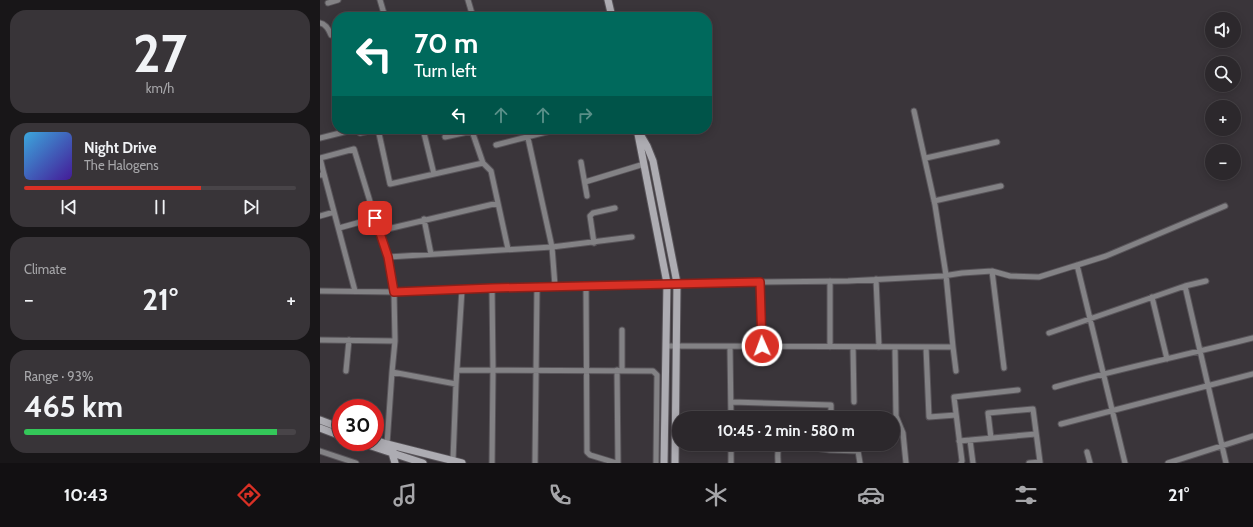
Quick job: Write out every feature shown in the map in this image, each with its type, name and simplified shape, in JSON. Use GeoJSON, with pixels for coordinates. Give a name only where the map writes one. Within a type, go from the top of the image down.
{"type":"FeatureCollection","features":[{"type":"Feature","properties":{"kind":"main road"},"geometry":{"type":"LineString","coordinates":[[608,0],[611,12]]}},
{"type":"Feature","properties":{"kind":"main road"},"geometry":{"type":"LineString","coordinates":[[638,134],[667,283],[664,463]]}},
{"type":"Feature","properties":{"kind":"main road"},"geometry":{"type":"LineString","coordinates":[[640,134],[653,161],[677,283],[675,463]]}},
{"type":"Feature","properties":{"kind":"main road"},"geometry":{"type":"LineString","coordinates":[[320,420],[332,425]]}},
{"type":"Feature","properties":{"kind":"main road"},"geometry":{"type":"LineString","coordinates":[[320,428],[332,433]]}},
{"type":"Feature","properties":{"kind":"main road"},"geometry":{"type":"LineString","coordinates":[[384,444],[423,463]]}},
{"type":"Feature","properties":{"kind":"main road"},"geometry":{"type":"LineString","coordinates":[[384,447],[462,463]]}},
{"type":"Feature","properties":{"kind":"main road"},"geometry":{"type":"LineString","coordinates":[[391,448],[396,463]]}},
{"type":"Feature","properties":{"kind":"street"},"geometry":{"type":"LineString","coordinates":[[328,3],[338,0]]}},
{"type":"Feature","properties":{"kind":"street"},"geometry":{"type":"LineString","coordinates":[[380,0],[383,12]]}},
{"type":"Feature","properties":{"kind":"street"},"geometry":{"type":"LineString","coordinates":[[468,0],[472,12]]}},
{"type":"Feature","properties":{"kind":"street"},"geometry":{"type":"LineString","coordinates":[[320,22],[323,23],[331,35]]}},
{"type":"Feature","properties":{"kind":"street"},"geometry":{"type":"LineString","coordinates":[[914,111],[926,158],[946,275],[956,371]]}},
{"type":"Feature","properties":{"kind":"street"},"geometry":{"type":"LineString","coordinates":[[320,138],[336,134]]}},
{"type":"Feature","properties":{"kind":"street"},"geometry":{"type":"LineString","coordinates":[[379,134],[390,184],[483,163]]}},
{"type":"Feature","properties":{"kind":"street"},"geometry":{"type":"LineString","coordinates":[[424,134],[434,174]]}},
{"type":"Feature","properties":{"kind":"street"},"geometry":{"type":"LineString","coordinates":[[445,137],[458,134]]}},
{"type":"Feature","properties":{"kind":"street"},"geometry":{"type":"LineString","coordinates":[[473,134],[483,163],[491,171],[508,249]]}},
{"type":"Feature","properties":{"kind":"street"},"geometry":{"type":"LineString","coordinates":[[496,144],[537,134]]}},
{"type":"Feature","properties":{"kind":"street"},"geometry":{"type":"LineString","coordinates":[[528,136],[552,247],[556,286]]}},
{"type":"Feature","properties":{"kind":"street"},"geometry":{"type":"LineString","coordinates":[[926,158],[997,142]]}},
{"type":"Feature","properties":{"kind":"street"},"geometry":{"type":"LineString","coordinates":[[355,291],[339,228],[322,174],[320,158],[354,149],[388,257],[394,292],[396,341],[392,372],[391,448]]}},
{"type":"Feature","properties":{"kind":"street"},"geometry":{"type":"LineString","coordinates":[[581,162],[588,196]]}},
{"type":"Feature","properties":{"kind":"street"},"geometry":{"type":"LineString","coordinates":[[585,182],[644,164]]}},
{"type":"Feature","properties":{"kind":"street"},"geometry":{"type":"LineString","coordinates":[[934,202],[1001,186]]}},
{"type":"Feature","properties":{"kind":"street"},"geometry":{"type":"LineString","coordinates":[[380,231],[424,219],[498,203]]}},
{"type":"Feature","properties":{"kind":"street"},"geometry":{"type":"LineString","coordinates":[[320,291],[394,292],[586,285],[830,281],[992,271],[1010,276],[1039,277],[1106,256],[1225,206]]}},
{"type":"Feature","properties":{"kind":"street"},"geometry":{"type":"LineString","coordinates":[[594,243],[590,216],[615,208]]}},
{"type":"Feature","properties":{"kind":"street"},"geometry":{"type":"LineString","coordinates":[[320,216],[334,212]]}},
{"type":"Feature","properties":{"kind":"street"},"geometry":{"type":"LineString","coordinates":[[339,228],[375,218]]}},
{"type":"Feature","properties":{"kind":"street"},"geometry":{"type":"LineString","coordinates":[[424,219],[431,254]]}},
{"type":"Feature","properties":{"kind":"street"},"geometry":{"type":"LineString","coordinates":[[388,257],[552,247],[594,243],[632,237]]}},
{"type":"Feature","properties":{"kind":"street"},"geometry":{"type":"LineString","coordinates":[[1077,265],[1125,463]]}},
{"type":"Feature","properties":{"kind":"street"},"geometry":{"type":"LineString","coordinates":[[992,271],[1004,368]]}},
{"type":"Feature","properties":{"kind":"street"},"geometry":{"type":"LineString","coordinates":[[876,279],[879,347]]}},
{"type":"Feature","properties":{"kind":"street"},"geometry":{"type":"LineString","coordinates":[[830,281],[830,347]]}},
{"type":"Feature","properties":{"kind":"street"},"geometry":{"type":"LineString","coordinates":[[1049,333],[1185,286],[1206,281]]}},
{"type":"Feature","properties":{"kind":"street"},"geometry":{"type":"LineString","coordinates":[[760,282],[762,346]]}},
{"type":"Feature","properties":{"kind":"street"},"geometry":{"type":"LineString","coordinates":[[586,285],[587,452],[590,455],[617,463],[619,370],[622,330]]}},
{"type":"Feature","properties":{"kind":"street"},"geometry":{"type":"LineString","coordinates":[[1185,286],[1226,463]]}},
{"type":"Feature","properties":{"kind":"street"},"geometry":{"type":"LineString","coordinates":[[535,463],[537,287]]}},
{"type":"Feature","properties":{"kind":"street"},"geometry":{"type":"LineString","coordinates":[[492,288],[492,463]]}},
{"type":"Feature","properties":{"kind":"street"},"geometry":{"type":"LineString","coordinates":[[453,460],[462,289]]}},
{"type":"Feature","properties":{"kind":"street"},"geometry":{"type":"LineString","coordinates":[[1152,297],[1167,359]]}},
{"type":"Feature","properties":{"kind":"street"},"geometry":{"type":"LineString","coordinates":[[1055,387],[1103,373],[1200,352],[1253,338]]}},
{"type":"Feature","properties":{"kind":"street"},"geometry":{"type":"LineString","coordinates":[[320,340],[396,341]]}},
{"type":"Feature","properties":{"kind":"street"},"geometry":{"type":"LineString","coordinates":[[346,371],[349,340]]}},
{"type":"Feature","properties":{"kind":"street"},"geometry":{"type":"LineString","coordinates":[[666,346],[953,347]]}},
{"type":"Feature","properties":{"kind":"street"},"geometry":{"type":"LineString","coordinates":[[730,346],[731,411]]}},
{"type":"Feature","properties":{"kind":"street"},"geometry":{"type":"LineString","coordinates":[[853,347],[854,402]]}},
{"type":"Feature","properties":{"kind":"street"},"geometry":{"type":"LineString","coordinates":[[895,347],[896,416],[903,433],[906,463]]}},
{"type":"Feature","properties":{"kind":"street"},"geometry":{"type":"LineString","coordinates":[[926,347],[929,417],[956,415]]}},
{"type":"Feature","properties":{"kind":"street"},"geometry":{"type":"LineString","coordinates":[[458,370],[653,370],[656,373],[656,463]]}},
{"type":"Feature","properties":{"kind":"street"},"geometry":{"type":"LineString","coordinates":[[392,372],[456,384]]}},
{"type":"Feature","properties":{"kind":"street"},"geometry":{"type":"LineString","coordinates":[[1061,424],[1253,374]]}},
{"type":"Feature","properties":{"kind":"street"},"geometry":{"type":"LineString","coordinates":[[961,463],[954,397],[1018,390]]}},
{"type":"Feature","properties":{"kind":"street"},"geometry":{"type":"LineString","coordinates":[[732,402],[831,405],[831,411]]}},
{"type":"Feature","properties":{"kind":"street"},"geometry":{"type":"LineString","coordinates":[[991,438],[988,413],[1033,409],[1040,462],[1029,463]]}},
{"type":"Feature","properties":{"kind":"street"},"geometry":{"type":"LineString","coordinates":[[959,441],[1036,434]]}},
{"type":"Feature","properties":{"kind":"street"},"geometry":{"type":"LineString","coordinates":[[1168,463],[1253,436]]}},
{"type":"Feature","properties":{"kind":"street"},"geometry":{"type":"LineString","coordinates":[[970,440],[973,463]]}},
{"type":"Feature","properties":{"kind":"street"},"geometry":{"type":"LineString","coordinates":[[320,451],[344,461],[356,463]]}},
{"type":"Feature","properties":{"kind":"street"},"geometry":{"type":"LineString","coordinates":[[730,451],[730,463]]}},
{"type":"Feature","properties":{"kind":"street"},"geometry":{"type":"LineString","coordinates":[[778,451],[778,463]]}},
{"type":"Feature","properties":{"kind":"street"},"geometry":{"type":"LineString","coordinates":[[858,451],[860,463]]}},
{"type":"Feature","properties":{"kind":"street"},"geometry":{"type":"LineString","coordinates":[[1087,452],[1090,463]]}},
{"type":"Feature","properties":{"kind":"route"},"geometry":{"type":"LineString","coordinates":[[375,218],[388,257],[394,292],[667,283],[760,282],[762,346]]}}]}
